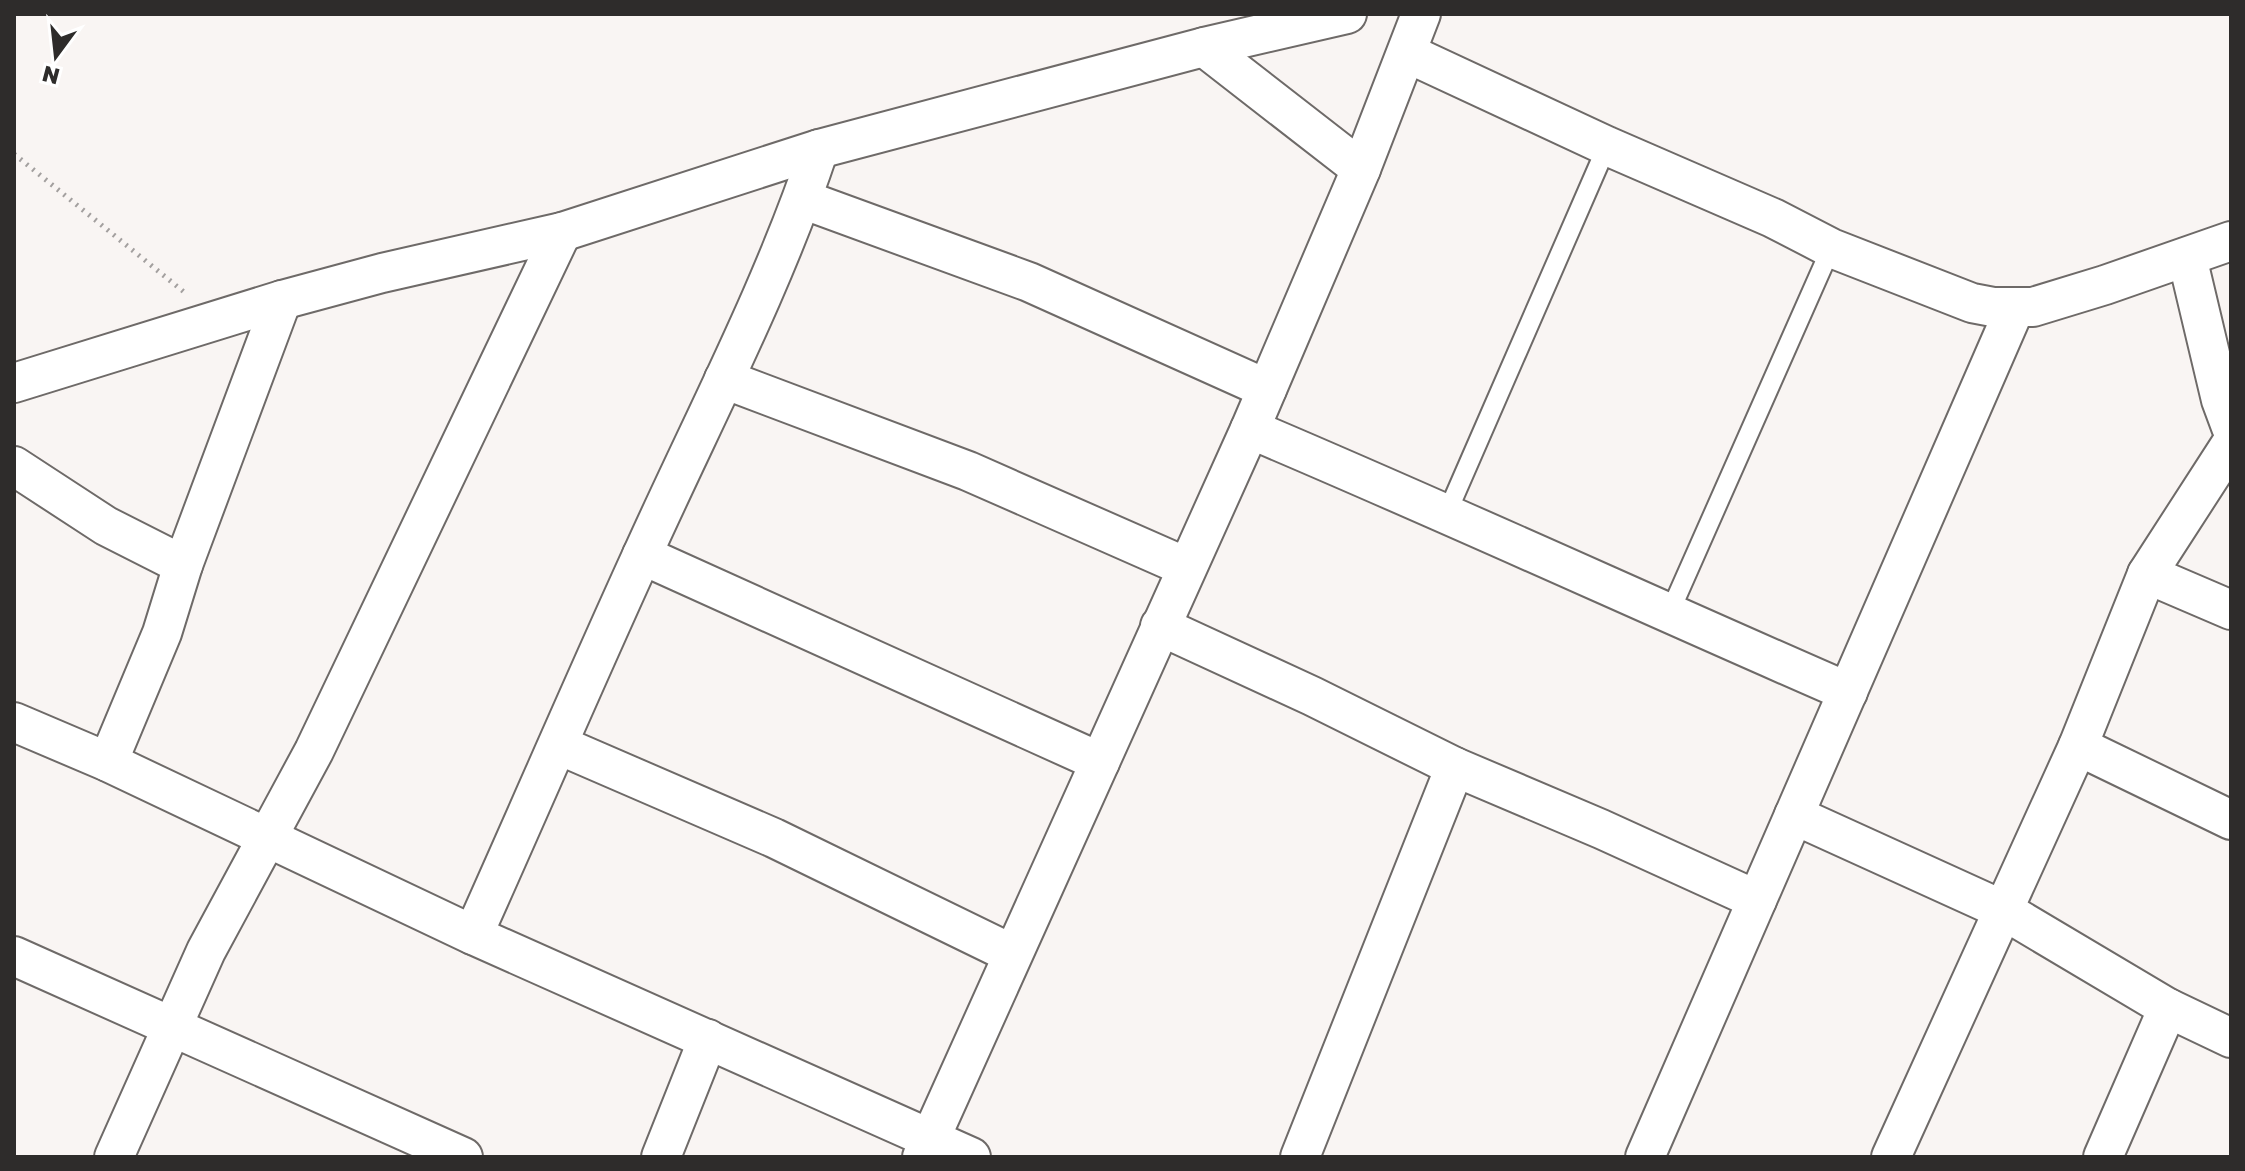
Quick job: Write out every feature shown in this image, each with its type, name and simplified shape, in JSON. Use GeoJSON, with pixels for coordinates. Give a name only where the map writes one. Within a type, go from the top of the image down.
{"type":"FeatureCollection","features":[{"type":"Feature","properties":{"kind":"street"},"geometry":{"type":"LineString","coordinates":[[14,383],[282,300],[382,273],[562,232],[819,149],[1204,47],[1347,14]]}},
{"type":"Feature","properties":{"kind":"street"},"geometry":{"type":"LineString","coordinates":[[926,1148],[1250,429],[1361,169],[1421,14]]}},
{"type":"Feature","properties":{"kind":"street"},"geometry":{"type":"LineString","coordinates":[[1204,47],[1361,169]]}},
{"type":"Feature","properties":{"kind":"street"},"geometry":{"type":"LineString","coordinates":[[1407,53],[1607,146],[1773,218],[1831,248],[1972,303],[2015,308],[2055,301],[2231,241]]}},
{"type":"Feature","properties":{"kind":"street"},"geometry":{"type":"LineString","coordinates":[[473,935],[724,379],[802,199],[819,149]]}},
{"type":"Feature","properties":{"kind":"street"},"geometry":{"type":"LineString","coordinates":[[802,199],[1029,282],[1267,389]]}},
{"type":"Feature","properties":{"kind":"street"},"geometry":{"type":"LineString","coordinates":[[114,1157],[206,951],[320,738],[562,232]]}},
{"type":"Feature","properties":{"kind":"street"},"geometry":{"type":"LineString","coordinates":[[2187,257],[2221,400],[2231,427]]}},
{"type":"Feature","properties":{"kind":"street"},"geometry":{"type":"LineString","coordinates":[[108,762],[162,633],[183,565],[282,300]]}},
{"type":"Feature","properties":{"kind":"street"},"geometry":{"type":"LineString","coordinates":[[1645,1157],[2015,308]]}},
{"type":"Feature","properties":{"kind":"street"},"geometry":{"type":"LineString","coordinates":[[724,379],[968,471],[1186,567]]}},
{"type":"Feature","properties":{"kind":"street"},"geometry":{"type":"LineString","coordinates":[[1250,429],[1447,513],[1848,692]]}},
{"type":"Feature","properties":{"kind":"street"},"geometry":{"type":"LineString","coordinates":[[1891,1157],[2078,746],[2147,574],[2231,444]]}},
{"type":"Feature","properties":{"kind":"street"},"geometry":{"type":"LineString","coordinates":[[14,466],[106,526],[183,565]]}},
{"type":"Feature","properties":{"kind":"street"},"geometry":{"type":"LineString","coordinates":[[642,555],[1100,762]]}},
{"type":"Feature","properties":{"kind":"street"},"geometry":{"type":"LineString","coordinates":[[2147,574],[2231,610]]}},
{"type":"Feature","properties":{"kind":"street"},"geometry":{"type":"LineString","coordinates":[[1160,626],[1455,767],[1757,900]]}},
{"type":"Feature","properties":{"kind":"street"},"geometry":{"type":"LineString","coordinates":[[14,722],[108,762],[473,935],[708,1039],[926,1148],[971,1157]]}},
{"type":"Feature","properties":{"kind":"street"},"geometry":{"type":"LineString","coordinates":[[559,745],[774,838],[1012,954]]}},
{"type":"Feature","properties":{"kind":"street"},"geometry":{"type":"LineString","coordinates":[[2078,746],[2231,820]]}},
{"type":"Feature","properties":{"kind":"street"},"geometry":{"type":"LineString","coordinates":[[1300,1157],[1455,767]]}},
{"type":"Feature","properties":{"kind":"street"},"geometry":{"type":"LineString","coordinates":[[1794,815],[2003,910],[2168,1008],[2231,1038]]}},
{"type":"Feature","properties":{"kind":"street"},"geometry":{"type":"LineString","coordinates":[[14,956],[452,1155]]}},
{"type":"Feature","properties":{"kind":"street"},"geometry":{"type":"LineString","coordinates":[[2103,1157],[2168,1008]]}},
{"type":"Feature","properties":{"kind":"street"},"geometry":{"type":"LineString","coordinates":[[661,1157],[708,1039]]}},
{"type":"Feature","properties":{"kind":"lane"},"geometry":{"type":"LineString","coordinates":[[1447,513],[1607,146]]}},
{"type":"Feature","properties":{"kind":"lane"},"geometry":{"type":"LineString","coordinates":[[1669,614],[1831,248]]}},
{"type":"Feature","properties":{"kind":"path"},"geometry":{"type":"LineString","coordinates":[[14,154],[217,319]]}}]}
